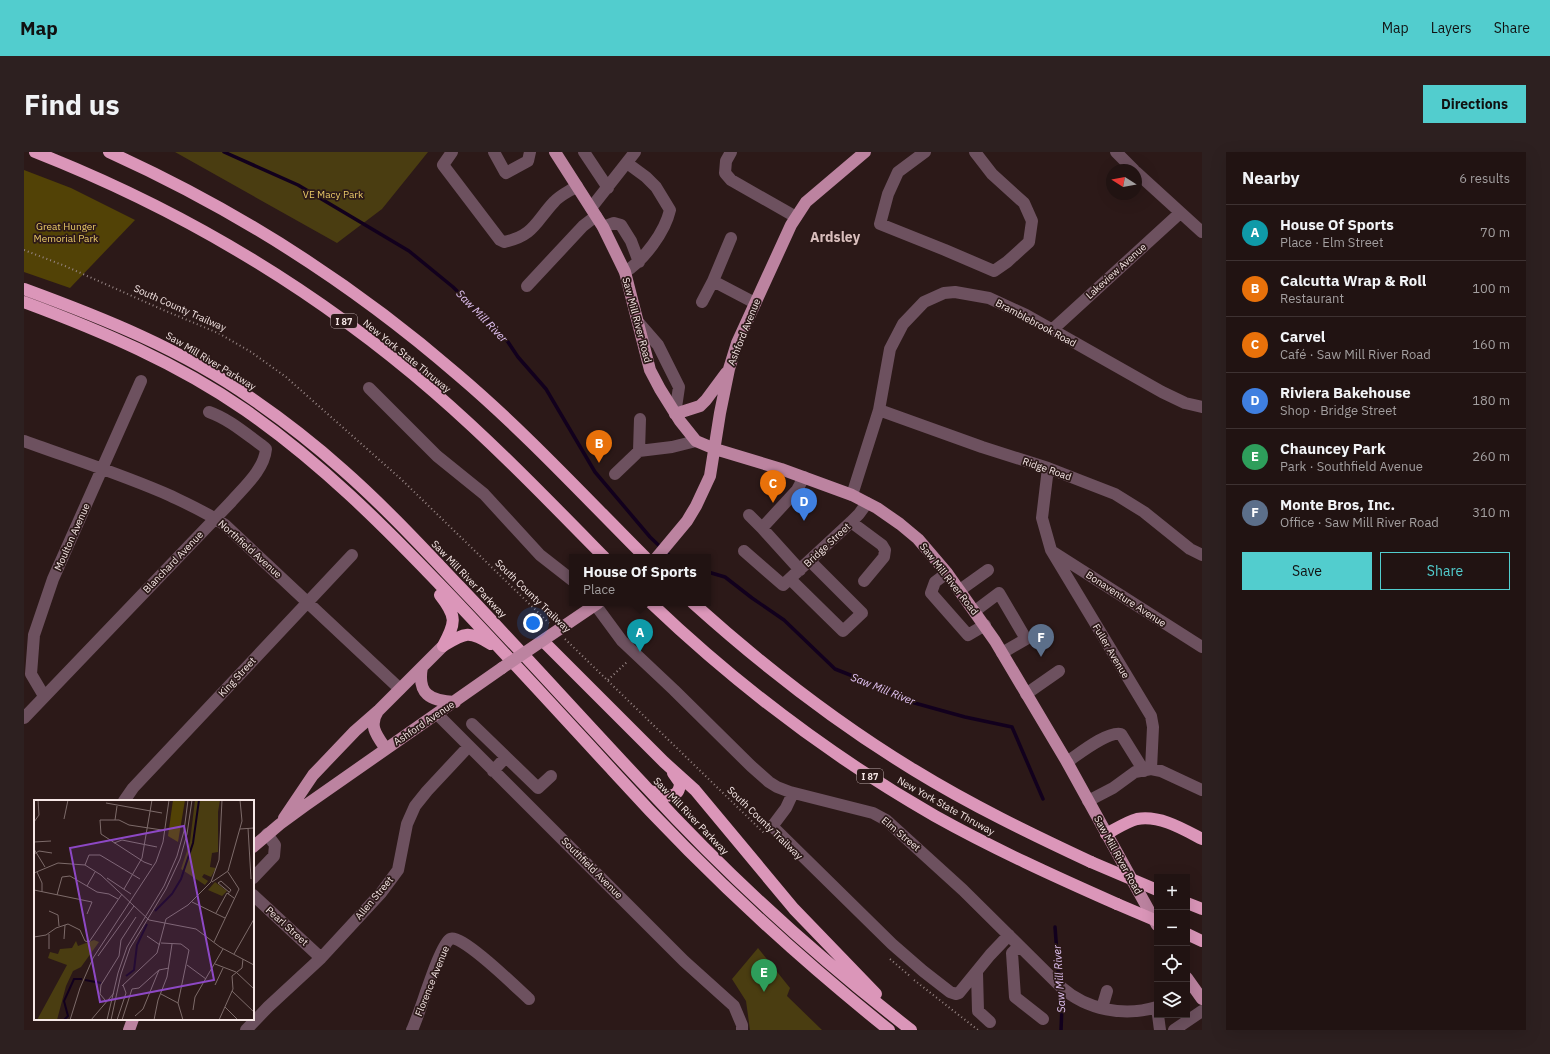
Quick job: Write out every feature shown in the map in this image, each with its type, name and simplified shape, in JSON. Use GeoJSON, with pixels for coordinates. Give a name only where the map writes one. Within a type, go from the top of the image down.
{"type":"FeatureCollection","features":[{"type":"Feature","properties":{"kind":"highway","name":"New York State Thruway"},"geometry":{"type":"LineString","coordinates":[[35,152],[130,193],[202,230],[271,271],[339,317],[403,366],[464,418],[601,554]]}},
{"type":"Feature","properties":{"kind":"highway","name":"New York State Thruway"},"geometry":{"type":"LineString","coordinates":[[109,152],[187,190],[262,232],[330,276],[395,324],[446,364],[489,403],[643,554]]}},
{"type":"Feature","properties":{"kind":"highway","name":"Saw Mill River Parkway"},"geometry":{"type":"LineString","coordinates":[[24,288],[110,321],[181,355],[249,397],[313,445],[373,498],[429,554],[513,642],[649,791],[705,848],[769,909],[840,972],[912,1030]]}},
{"type":"Feature","properties":{"kind":"highway"},"geometry":{"type":"LineString","coordinates":[[24,302],[106,334],[141,350],[211,388],[252,415],[340,484],[505,653],[614,773],[689,851],[802,957],[889,1030]]}},
{"type":"Feature","properties":{"kind":"highway"},"geometry":{"type":"LineString","coordinates":[[396,540],[452,612],[454,617],[453,627],[443,646]]}},
{"type":"Feature","properties":{"kind":"highway","name":"New York State Thruway"},"geometry":{"type":"LineString","coordinates":[[654,606],[708,655],[756,695],[867,774],[971,836],[1154,921]]}},
{"type":"Feature","properties":{"kind":"highway","name":"New York State Thruway"},"geometry":{"type":"LineString","coordinates":[[696,606],[781,678],[880,749],[984,810],[1091,862],[1154,889]]}},
{"type":"Feature","properties":{"kind":"highway"},"geometry":{"type":"LineString","coordinates":[[443,646],[463,635],[472,635],[481,638],[505,653]]}},
{"type":"Feature","properties":{"kind":"highway"},"geometry":{"type":"LineString","coordinates":[[543,641],[664,762],[695,790],[763,873],[812,928],[912,1030]]}},
{"type":"Feature","properties":{"kind":"highway"},"geometry":{"type":"LineString","coordinates":[[649,791],[670,796],[678,790],[680,783],[664,762]]}},
{"type":"Feature","properties":{"kind":"highway"},"geometry":{"type":"LineString","coordinates":[[1106,834],[1131,821],[1144,819],[1168,823],[1202,839]]}},
{"type":"Feature","properties":{"kind":"highway"},"geometry":{"type":"LineString","coordinates":[[1190,904],[1202,909]]}},
{"type":"Feature","properties":{"kind":"highway"},"geometry":{"type":"LineString","coordinates":[[1190,935],[1202,941]]}},
{"type":"Feature","properties":{"kind":"main road","name":"Saw Mill River Road"},"geometry":{"type":"LineString","coordinates":[[555,152],[603,227],[625,272],[650,370],[675,414],[696,441],[715,449],[804,477],[852,495],[877,508],[900,524],[922,544],[947,573],[985,625],[1067,762],[1154,921]]}},
{"type":"Feature","properties":{"kind":"main road","name":"Ashford Avenue"},"geometry":{"type":"LineString","coordinates":[[660,554],[687,521],[710,476],[729,369],[755,303],[796,217],[806,202],[865,152]]}},
{"type":"Feature","properties":{"kind":"main road"},"geometry":{"type":"LineString","coordinates":[[675,414],[700,406],[721,382],[729,369]]}},
{"type":"Feature","properties":{"kind":"main road","name":"Ashford Avenue"},"geometry":{"type":"LineString","coordinates":[[258,840],[502,668],[594,606]]}},
{"type":"Feature","properties":{"kind":"main road"},"geometry":{"type":"LineString","coordinates":[[280,824],[313,775],[355,731],[379,710],[443,646]]}},
{"type":"Feature","properties":{"kind":"main road"},"geometry":{"type":"LineString","coordinates":[[422,667],[421,683],[422,688],[427,695],[436,700],[455,702]]}},
{"type":"Feature","properties":{"kind":"main road"},"geometry":{"type":"LineString","coordinates":[[379,710],[374,718],[373,727],[376,735],[386,749]]}},
{"type":"Feature","properties":{"kind":"main road"},"geometry":{"type":"LineString","coordinates":[[1190,986],[1202,999]]}},
{"type":"Feature","properties":{"kind":"main road"},"geometry":{"type":"LineString","coordinates":[[129,1030],[133,1020]]}},
{"type":"Feature","properties":{"kind":"street"},"geometry":{"type":"LineString","coordinates":[[452,152],[443,165],[500,240],[504,242],[532,230],[555,201],[577,186]]}},
{"type":"Feature","properties":{"kind":"street"},"geometry":{"type":"LineString","coordinates":[[494,152],[506,173],[528,162],[530,152]]}},
{"type":"Feature","properties":{"kind":"street"},"geometry":{"type":"LineString","coordinates":[[584,152],[608,188]]}},
{"type":"Feature","properties":{"kind":"street"},"geometry":{"type":"LineString","coordinates":[[527,286],[583,226],[608,188],[635,152]]}},
{"type":"Feature","properties":{"kind":"street"},"geometry":{"type":"LineString","coordinates":[[731,152],[726,161],[725,172],[732,180],[796,217]]}},
{"type":"Feature","properties":{"kind":"street"},"geometry":{"type":"LineString","coordinates":[[925,152],[898,172],[888,194],[880,224],[994,271],[1007,262],[1029,242],[1032,220],[1024,203],[992,174],[975,152]]}},
{"type":"Feature","properties":{"kind":"street"},"geometry":{"type":"LineString","coordinates":[[1116,152],[1128,164]]}},
{"type":"Feature","properties":{"kind":"street"},"geometry":{"type":"LineString","coordinates":[[625,272],[639,262],[667,221],[670,210],[656,187],[627,162]]}},
{"type":"Feature","properties":{"kind":"street"},"geometry":{"type":"LineString","coordinates":[[1142,178],[1202,232]]}},
{"type":"Feature","properties":{"kind":"street","name":"Lakeview Avenue"},"geometry":{"type":"LineString","coordinates":[[1052,330],[1180,213]]}},
{"type":"Feature","properties":{"kind":"street"},"geometry":{"type":"LineString","coordinates":[[603,227],[614,223],[621,225],[631,241],[639,262]]}},
{"type":"Feature","properties":{"kind":"street"},"geometry":{"type":"LineString","coordinates":[[702,302],[713,281],[730,238]]}},
{"type":"Feature","properties":{"kind":"street"},"geometry":{"type":"LineString","coordinates":[[713,281],[755,303]]}},
{"type":"Feature","properties":{"kind":"street","name":"Bramblebrook Road"},"geometry":{"type":"LineString","coordinates":[[852,495],[878,410],[890,349],[903,324],[924,302],[944,293],[955,292],[989,298],[1026,315],[1162,392],[1185,403],[1202,407]]}},
{"type":"Feature","properties":{"kind":"street"},"geometry":{"type":"LineString","coordinates":[[638,322],[658,345],[679,387],[675,414]]}},
{"type":"Feature","properties":{"kind":"street","name":"Moulton Avenue"},"geometry":{"type":"LineString","coordinates":[[44,696],[31,674],[34,635],[53,579],[141,381]]}},
{"type":"Feature","properties":{"kind":"street"},"geometry":{"type":"LineString","coordinates":[[369,388],[437,456],[484,494],[540,555],[569,578]]}},
{"type":"Feature","properties":{"kind":"street","name":"Ridge Road"},"geometry":{"type":"LineString","coordinates":[[878,410],[982,447],[1048,468],[1115,494],[1144,512],[1190,549],[1202,555]]}},
{"type":"Feature","properties":{"kind":"street","name":"Blanchard Avenue"},"geometry":{"type":"LineString","coordinates":[[24,718],[231,502],[258,469],[266,449],[239,428],[209,412]]}},
{"type":"Feature","properties":{"kind":"street"},"geometry":{"type":"LineString","coordinates":[[638,451],[640,419]]}},
{"type":"Feature","properties":{"kind":"street","name":"Northfield Avenue"},"geometry":{"type":"LineString","coordinates":[[24,441],[146,485],[215,518],[225,525],[400,689]]}},
{"type":"Feature","properties":{"kind":"street"},"geometry":{"type":"LineString","coordinates":[[615,474],[638,451],[672,448],[696,441]]}},
{"type":"Feature","properties":{"kind":"street","name":"Fuller Avenue"},"geometry":{"type":"LineString","coordinates":[[1048,468],[1042,518],[1051,550],[1150,716],[1153,727],[1148,770]]}},
{"type":"Feature","properties":{"kind":"street"},"geometry":{"type":"LineString","coordinates":[[762,528],[797,490],[804,477]]}},
{"type":"Feature","properties":{"kind":"street","name":"Bridge Street"},"geometry":{"type":"LineString","coordinates":[[787,582],[851,522],[867,503]]}},
{"type":"Feature","properties":{"kind":"street"},"geometry":{"type":"LineString","coordinates":[[749,515],[800,570]]}},
{"type":"Feature","properties":{"kind":"street"},"geometry":{"type":"LineString","coordinates":[[851,522],[882,545],[885,550],[884,557],[864,581]]}},
{"type":"Feature","properties":{"kind":"street","name":"Bonaventure Avenue"},"geometry":{"type":"LineString","coordinates":[[1051,550],[1202,647]]}},
{"type":"Feature","properties":{"kind":"street"},"geometry":{"type":"LineString","coordinates":[[744,551],[787,582],[843,631],[862,613],[810,561]]}},
{"type":"Feature","properties":{"kind":"street","name":"King Street"},"geometry":{"type":"LineString","coordinates":[[125,800],[133,788],[352,554]]}},
{"type":"Feature","properties":{"kind":"street"},"geometry":{"type":"LineString","coordinates":[[960,590],[988,570]]}},
{"type":"Feature","properties":{"kind":"street"},"geometry":{"type":"LineString","coordinates":[[947,573],[935,582],[931,593],[968,635],[985,625]]}},
{"type":"Feature","properties":{"kind":"street"},"geometry":{"type":"LineString","coordinates":[[975,611],[999,593],[1026,639],[1002,653]]}},
{"type":"Feature","properties":{"kind":"street","name":"Elm Street"},"geometry":{"type":"LineString","coordinates":[[596,606],[622,641],[760,775],[777,787],[793,793],[873,813],[886,820],[963,890],[1065,990],[1078,999],[1102,1008],[1132,1012],[1154,1011]]}},
{"type":"Feature","properties":{"kind":"street"},"geometry":{"type":"LineString","coordinates":[[1026,694],[1059,671]]}},
{"type":"Feature","properties":{"kind":"street","name":"Southfield Avenue"},"geometry":{"type":"LineString","coordinates":[[437,714],[684,961],[734,1006],[742,1027]]}},
{"type":"Feature","properties":{"kind":"street"},"geometry":{"type":"LineString","coordinates":[[472,724],[538,788],[551,776]]}},
{"type":"Feature","properties":{"kind":"street"},"geometry":{"type":"LineString","coordinates":[[1067,762],[1110,735],[1121,734],[1148,770]]}},
{"type":"Feature","properties":{"kind":"street","name":"Allen Street"},"geometry":{"type":"LineString","coordinates":[[246,1030],[268,1006],[321,958],[381,893],[398,870],[407,824],[415,806],[469,746]]}},
{"type":"Feature","properties":{"kind":"street"},"geometry":{"type":"LineString","coordinates":[[493,771],[506,757]]}},
{"type":"Feature","properties":{"kind":"street"},"geometry":{"type":"LineString","coordinates":[[1088,801],[1113,788],[1135,772],[1148,770],[1161,771],[1202,790]]}},
{"type":"Feature","properties":{"kind":"street"},"geometry":{"type":"LineString","coordinates":[[793,793],[790,802],[774,824],[774,828],[892,944],[923,972],[953,994],[959,993],[977,973],[990,955],[1009,935]]}},
{"type":"Feature","properties":{"kind":"street"},"geometry":{"type":"LineString","coordinates":[[254,877],[274,856],[275,845],[258,840]]}},
{"type":"Feature","properties":{"kind":"street","name":"Pearl Street"},"geometry":{"type":"LineString","coordinates":[[254,897],[321,958]]}},
{"type":"Feature","properties":{"kind":"street","name":"Florence Avenue"},"geometry":{"type":"LineString","coordinates":[[412,1030],[442,952],[449,939],[452,938],[456,938],[468,945],[529,999]]}},
{"type":"Feature","properties":{"kind":"street"},"geometry":{"type":"LineString","coordinates":[[1020,946],[1012,953],[1016,997],[1043,1019]]}},
{"type":"Feature","properties":{"kind":"street"},"geometry":{"type":"LineString","coordinates":[[977,973],[978,1010],[990,1022]]}},
{"type":"Feature","properties":{"kind":"street"},"geometry":{"type":"LineString","coordinates":[[1102,1008],[1107,990]]}},
{"type":"Feature","properties":{"kind":"street"},"geometry":{"type":"LineString","coordinates":[[1174,1030],[1202,1011]]}},
{"type":"Feature","properties":{"kind":"street"},"geometry":{"type":"LineString","coordinates":[[1158,1018],[1160,1030]]}},
{"type":"Feature","properties":{"kind":"path","name":"South County Trailway"},"geometry":{"type":"LineString","coordinates":[[24,250],[65,266],[218,333],[251,352],[286,377],[402,480],[551,624]]}},
{"type":"Feature","properties":{"kind":"path","name":"South County Trailway"},"geometry":{"type":"LineString","coordinates":[[562,635],[765,834]]}},
{"type":"Feature","properties":{"kind":"path"},"geometry":{"type":"LineString","coordinates":[[608,680],[636,654]]}},
{"type":"Feature","properties":{"kind":"path"},"geometry":{"type":"LineString","coordinates":[[889,958],[928,992],[978,1030]]}},
{"type":"Feature","properties":{"kind":"green space","name":"VE Macy Park"},"geometry":{"type":"Polygon","coordinates":[[[175,152],[428,152],[382,209],[337,243],[175,152]]]}},
{"type":"Feature","properties":{"kind":"green space","name":"Great Hunger Memorial Park"},"geometry":{"type":"Polygon","coordinates":[[[24,170],[71,188],[135,220],[70,288],[24,272],[24,170]]]}},
{"type":"Feature","properties":{"kind":"green space"},"geometry":{"type":"Polygon","coordinates":[[[758,948],[790,988],[787,996],[822,1030],[750,1030],[746,1001],[732,979],[758,948]]]}},
{"type":"Feature","properties":{"kind":"waterway","name":"Saw Mill River"},"geometry":{"type":"LineString","coordinates":[[224,152],[298,185],[409,251],[453,287],[506,339],[518,357],[546,389],[595,472],[650,537],[668,554]]}},
{"type":"Feature","properties":{"kind":"waterway","name":"Saw Mill River"},"geometry":{"type":"LineString","coordinates":[[711,573],[725,577],[784,620],[835,669],[873,684],[911,702],[965,717],[1012,727],[1043,799]]}},
{"type":"Feature","properties":{"kind":"waterway","name":"Saw Mill River"},"geometry":{"type":"LineString","coordinates":[[1055,927],[1059,980]]}},
{"type":"Feature","properties":{"kind":"waterway","name":"Saw Mill River"},"geometry":{"type":"LineString","coordinates":[[1060,990],[1062,1005],[1061,1030]]}},
{"type":"Feature","properties":{"kind":"place","name":"Calcutta Wrap & Roll"},"geometry":{"type":"Point","coordinates":[599,463]}},
{"type":"Feature","properties":{"kind":"place","name":"Carvel"},"geometry":{"type":"Point","coordinates":[773,503]}},
{"type":"Feature","properties":{"kind":"place","name":"Riviera Bakehouse"},"geometry":{"type":"Point","coordinates":[804,521]}},
{"type":"Feature","properties":{"kind":"place","name":"House Of Sports"},"geometry":{"type":"Point","coordinates":[640,652]}},
{"type":"Feature","properties":{"kind":"place","name":"Monte Bros, Inc."},"geometry":{"type":"Point","coordinates":[1041,657]}},
{"type":"Feature","properties":{"kind":"place","name":"Chauncey Park"},"geometry":{"type":"Point","coordinates":[764,992]}},
{"type":"Feature","properties":{"kind":"district","name":"Ardsley"},"geometry":{"type":"Point","coordinates":[835,237]}}]}
